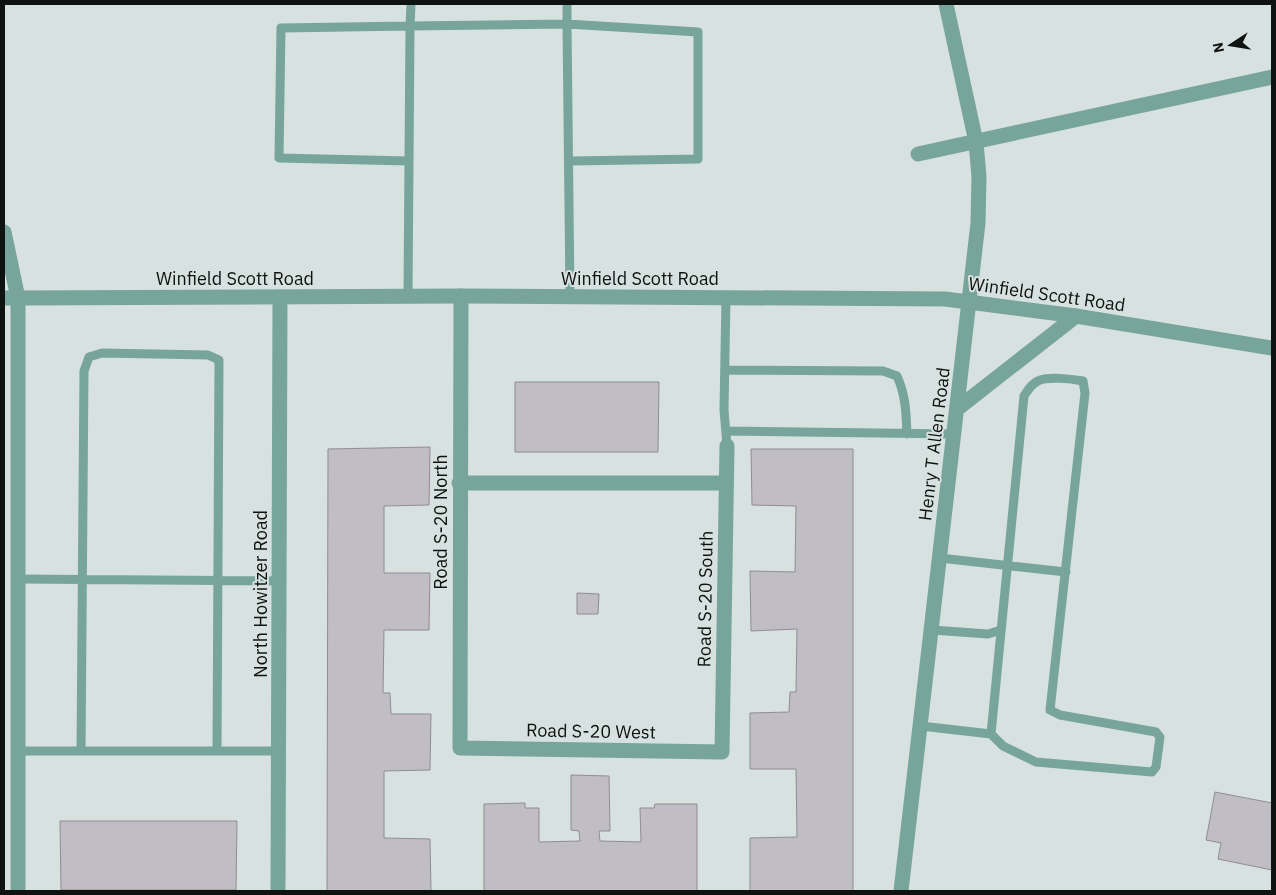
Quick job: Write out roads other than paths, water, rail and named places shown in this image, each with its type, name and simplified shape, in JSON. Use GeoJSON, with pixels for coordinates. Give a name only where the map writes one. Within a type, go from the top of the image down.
{"type":"FeatureCollection","features":[{"type":"Feature","properties":{"kind":"street","name":"Henry T Allen Road"},"geometry":{"type":"LineString","coordinates":[[901,891],[978,223],[979,177],[976,142],[946,4]]}},
{"type":"Feature","properties":{"kind":"street"},"geometry":{"type":"LineString","coordinates":[[918,154],[1272,77]]}},
{"type":"Feature","properties":{"kind":"street"},"geometry":{"type":"LineString","coordinates":[[4,232],[11,298],[18,579],[18,891]]}},
{"type":"Feature","properties":{"kind":"street","name":"Winfield Scott Road"},"geometry":{"type":"LineString","coordinates":[[11,298],[460,296],[970,300],[1272,348]]}},
{"type":"Feature","properties":{"kind":"street","name":"Road S-20 North"},"geometry":{"type":"LineString","coordinates":[[460,296],[460,748]]}},
{"type":"Feature","properties":{"kind":"street","name":"North Howitzer Road"},"geometry":{"type":"LineString","coordinates":[[278,891],[280,297]]}},
{"type":"Feature","properties":{"kind":"street"},"geometry":{"type":"LineString","coordinates":[[957,409],[1076,316]]}},
{"type":"Feature","properties":{"kind":"street","name":"Road S-20 South"},"geometry":{"type":"LineString","coordinates":[[722,752],[727,438]]}},
{"type":"Feature","properties":{"kind":"street"},"geometry":{"type":"LineString","coordinates":[[459,483],[726,483]]}},
{"type":"Feature","properties":{"kind":"street","name":"Road S-20 West"},"geometry":{"type":"LineString","coordinates":[[460,748],[722,752]]}},
{"type":"Feature","properties":{"kind":"lane"},"geometry":{"type":"LineString","coordinates":[[408,296],[410,26],[412,4]]}},
{"type":"Feature","properties":{"kind":"lane"},"geometry":{"type":"LineString","coordinates":[[566,4],[570,297]]}},
{"type":"Feature","properties":{"kind":"lane"},"geometry":{"type":"LineString","coordinates":[[409,161],[279,158],[281,28],[567,24],[698,32],[698,159],[569,161]]}},
{"type":"Feature","properties":{"kind":"lane"},"geometry":{"type":"LineString","coordinates":[[726,298],[725,370],[727,438],[954,434]]}},
{"type":"Feature","properties":{"kind":"lane"},"geometry":{"type":"LineString","coordinates":[[81,751],[84,372],[90,357],[102,353],[208,355],[219,360],[220,580],[217,751]]}},
{"type":"Feature","properties":{"kind":"lane"},"geometry":{"type":"LineString","coordinates":[[725,370],[882,371],[897,376],[906,404],[907,434]]}},
{"type":"Feature","properties":{"kind":"lane"},"geometry":{"type":"LineString","coordinates":[[921,726],[991,734],[1003,746],[1036,762],[1152,772],[1156,768],[1160,737],[1156,732],[1060,715],[1050,710],[1085,393],[1083,382],[1074,379],[1039,380],[1032,385],[1024,396],[991,734]]}},
{"type":"Feature","properties":{"kind":"lane"},"geometry":{"type":"LineString","coordinates":[[940,558],[1007,567],[1066,572]]}},
{"type":"Feature","properties":{"kind":"lane"},"geometry":{"type":"LineString","coordinates":[[18,579],[279,581]]}},
{"type":"Feature","properties":{"kind":"lane"},"geometry":{"type":"LineString","coordinates":[[932,630],[988,634],[1001,630]]}},
{"type":"Feature","properties":{"kind":"lane"},"geometry":{"type":"LineString","coordinates":[[18,751],[278,751]]}}]}
